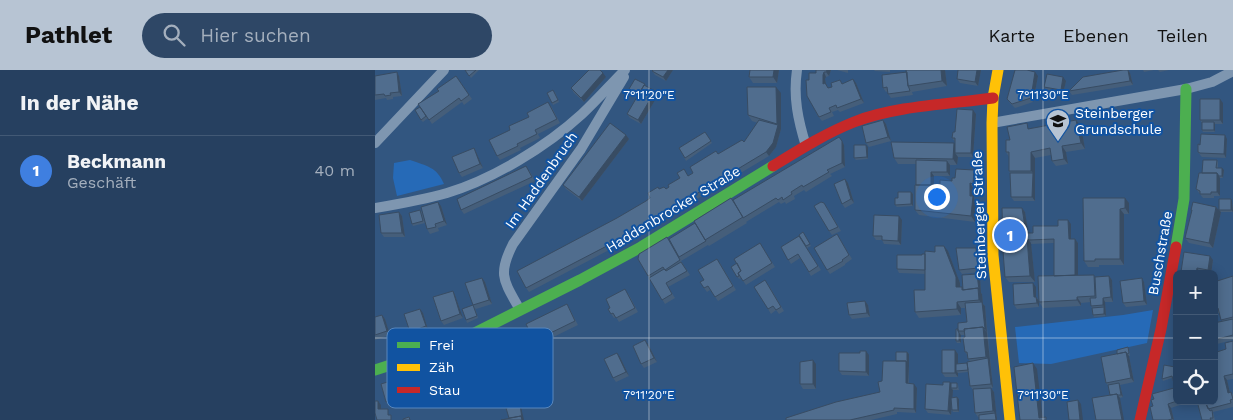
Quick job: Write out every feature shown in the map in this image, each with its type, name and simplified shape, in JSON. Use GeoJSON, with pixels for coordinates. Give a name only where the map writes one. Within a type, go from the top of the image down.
{"type":"FeatureCollection","features":[{"type":"Feature","properties":{"kind":"street"},"geometry":{"type":"LineString","coordinates":[[375,143],[444,70]]}},
{"type":"Feature","properties":{"kind":"street"},"geometry":{"type":"LineString","coordinates":[[375,208],[448,192],[486,177],[523,157],[555,136],[627,70]]}},
{"type":"Feature","properties":{"kind":"street","name":"Im Haddenbruch"},"geometry":{"type":"LineString","coordinates":[[520,310],[504,279],[503,270],[506,258],[513,244],[581,149],[627,70]]}},
{"type":"Feature","properties":{"kind":"street"},"geometry":{"type":"LineString","coordinates":[[797,70],[795,101],[797,117],[806,146]]}},
{"type":"Feature","properties":{"kind":"street","name":"Steinberger Straße"},"geometry":{"type":"LineString","coordinates":[[998,70],[993,98],[992,123],[993,255],[1009,420]]}},
{"type":"Feature","properties":{"kind":"street"},"geometry":{"type":"LineString","coordinates":[[992,123],[1186,89],[1212,82],[1233,70]]}},
{"type":"Feature","properties":{"kind":"street","name":"Buschstraße"},"geometry":{"type":"LineString","coordinates":[[1140,420],[1161,329],[1184,199],[1187,132],[1186,89]]}},
{"type":"Feature","properties":{"kind":"street","name":"Haddenbrocker Straße"},"geometry":{"type":"LineString","coordinates":[[484,328],[581,280],[641,247],[806,146],[854,122],[878,114],[911,108],[993,98]]}},
{"type":"Feature","properties":{"kind":"street","name":"Haddenbrocker Straße"},"geometry":{"type":"LineString","coordinates":[[375,370],[387,366]]}},
{"type":"Feature","properties":{"kind":"shaded area"},"geometry":{"type":"Polygon","coordinates":[[[410,160],[435,171],[444,184],[397,196],[393,178],[394,163],[410,160]]]}},
{"type":"Feature","properties":{"kind":"shaded area"},"geometry":{"type":"Polygon","coordinates":[[[1153,310],[1147,343],[1051,364],[1019,363],[1015,327],[1153,310]]]}},
{"type":"Feature","properties":{"kind":"building"},"geometry":{"type":"Polygon","coordinates":[[[465,70],[476,70],[469,76],[465,70]]]}},
{"type":"Feature","properties":{"kind":"building"},"geometry":{"type":"Polygon","coordinates":[[[589,70],[600,70],[603,73],[581,98],[571,88],[589,70]]]}},
{"type":"Feature","properties":{"kind":"building"},"geometry":{"type":"Polygon","coordinates":[[[653,70],[668,70],[663,77],[653,70]]]}},
{"type":"Feature","properties":{"kind":"building"},"geometry":{"type":"Polygon","coordinates":[[[750,70],[774,70],[773,77],[749,77],[750,70]]]}},
{"type":"Feature","properties":{"kind":"building"},"geometry":{"type":"Polygon","coordinates":[[[816,70],[827,70],[823,75],[823,84],[825,83],[828,88],[832,87],[831,83],[840,80],[842,84],[853,79],[861,99],[837,108],[836,105],[829,108],[831,112],[819,117],[807,96],[806,80],[809,80],[809,73],[816,73],[816,70]]]}},
{"type":"Feature","properties":{"kind":"building"},"geometry":{"type":"Polygon","coordinates":[[[906,70],[941,70],[942,81],[908,86],[906,70]]]}},
{"type":"Feature","properties":{"kind":"building"},"geometry":{"type":"Polygon","coordinates":[[[958,70],[977,70],[975,82],[957,79],[958,70]]]}},
{"type":"Feature","properties":{"kind":"building"},"geometry":{"type":"Polygon","coordinates":[[[1015,70],[1035,72],[1031,98],[1012,104],[1007,99],[1015,70]]]}},
{"type":"Feature","properties":{"kind":"building"},"geometry":{"type":"Polygon","coordinates":[[[1128,70],[1130,81],[1069,91],[1083,77],[1128,70]]]}},
{"type":"Feature","properties":{"kind":"building"},"geometry":{"type":"Polygon","coordinates":[[[397,72],[399,92],[390,93],[391,95],[385,96],[384,94],[375,95],[375,76],[397,72]]]}},
{"type":"Feature","properties":{"kind":"building"},"geometry":{"type":"Polygon","coordinates":[[[907,72],[910,91],[888,94],[887,87],[883,88],[882,75],[907,72]]]}},
{"type":"Feature","properties":{"kind":"building"},"geometry":{"type":"Polygon","coordinates":[[[1047,74],[1063,77],[1061,90],[1044,87],[1047,74]]]}},
{"type":"Feature","properties":{"kind":"building"},"geometry":{"type":"Polygon","coordinates":[[[456,76],[469,95],[461,101],[459,98],[429,120],[418,104],[439,91],[437,89],[456,76]]]}},
{"type":"Feature","properties":{"kind":"building"},"geometry":{"type":"Polygon","coordinates":[[[635,79],[645,84],[638,95],[629,89],[635,79]]]}},
{"type":"Feature","properties":{"kind":"building"},"geometry":{"type":"Polygon","coordinates":[[[644,85],[655,91],[638,120],[627,114],[644,85]]]}},
{"type":"Feature","properties":{"kind":"building"},"geometry":{"type":"Polygon","coordinates":[[[747,87],[776,87],[777,124],[748,115],[747,87]]]}},
{"type":"Feature","properties":{"kind":"building"},"geometry":{"type":"Polygon","coordinates":[[[553,90],[558,100],[552,103],[547,93],[553,90]]]}},
{"type":"Feature","properties":{"kind":"building"},"geometry":{"type":"Polygon","coordinates":[[[1200,99],[1220,99],[1220,120],[1200,120],[1200,99]]]}},
{"type":"Feature","properties":{"kind":"building"},"geometry":{"type":"Polygon","coordinates":[[[548,102],[557,119],[535,130],[537,134],[517,144],[518,146],[497,156],[489,140],[510,130],[509,126],[529,117],[527,113],[548,102]]]}},
{"type":"Feature","properties":{"kind":"building"},"geometry":{"type":"Polygon","coordinates":[[[420,107],[426,116],[421,120],[415,110],[420,107]]]}},
{"type":"Feature","properties":{"kind":"building"},"geometry":{"type":"Polygon","coordinates":[[[957,109],[973,110],[971,153],[955,153],[955,138],[952,138],[953,132],[955,132],[957,109]]]}},
{"type":"Feature","properties":{"kind":"building"},"geometry":{"type":"Polygon","coordinates":[[[759,120],[778,125],[773,143],[766,152],[628,235],[526,288],[517,271],[646,201],[650,198],[648,193],[658,187],[659,189],[664,187],[666,189],[669,187],[668,185],[680,178],[677,173],[684,169],[688,176],[693,173],[690,167],[716,151],[718,154],[742,140],[744,142],[759,120]]]}},
{"type":"Feature","properties":{"kind":"building"},"geometry":{"type":"Polygon","coordinates":[[[883,120],[888,137],[866,143],[862,126],[883,120]]]}},
{"type":"Feature","properties":{"kind":"building"},"geometry":{"type":"Polygon","coordinates":[[[1076,120],[1081,143],[1062,146],[1064,159],[1052,161],[1050,148],[1031,152],[1031,171],[1009,171],[1009,152],[1006,152],[1006,140],[1010,140],[1007,127],[1027,123],[1028,129],[1076,120]]]}},
{"type":"Feature","properties":{"kind":"building"},"geometry":{"type":"Polygon","coordinates":[[[1202,122],[1214,122],[1214,130],[1202,130],[1202,122]]]}},
{"type":"Feature","properties":{"kind":"building"},"geometry":{"type":"Polygon","coordinates":[[[610,123],[626,135],[579,197],[563,185],[610,123]]]}},
{"type":"Feature","properties":{"kind":"building"},"geometry":{"type":"Polygon","coordinates":[[[705,132],[711,141],[685,158],[679,148],[705,132]]]}},
{"type":"Feature","properties":{"kind":"building"},"geometry":{"type":"Polygon","coordinates":[[[1201,134],[1225,135],[1224,154],[1198,152],[1201,134]]]}},
{"type":"Feature","properties":{"kind":"building"},"geometry":{"type":"Polygon","coordinates":[[[839,137],[842,141],[842,163],[827,170],[829,172],[803,187],[802,185],[783,200],[782,197],[778,200],[776,198],[743,218],[733,200],[839,137]]]}},
{"type":"Feature","properties":{"kind":"building"},"geometry":{"type":"Polygon","coordinates":[[[891,142],[954,143],[953,159],[894,158],[891,142]]]}},
{"type":"Feature","properties":{"kind":"building"},"geometry":{"type":"Polygon","coordinates":[[[854,145],[866,145],[867,157],[854,158],[854,145]]]}},
{"type":"Feature","properties":{"kind":"building"},"geometry":{"type":"Polygon","coordinates":[[[474,148],[480,164],[459,173],[452,157],[474,148]]]}},
{"type":"Feature","properties":{"kind":"building"},"geometry":{"type":"Polygon","coordinates":[[[916,160],[947,161],[947,172],[931,172],[931,185],[916,185],[916,160]]]}},
{"type":"Feature","properties":{"kind":"building"},"geometry":{"type":"Polygon","coordinates":[[[1203,160],[1217,160],[1216,168],[1222,168],[1222,176],[1219,176],[1217,173],[1202,173],[1203,160]]]}},
{"type":"Feature","properties":{"kind":"building"},"geometry":{"type":"Polygon","coordinates":[[[526,166],[532,177],[461,210],[457,199],[526,166]]]}},
{"type":"Feature","properties":{"kind":"building"},"geometry":{"type":"Polygon","coordinates":[[[956,169],[974,170],[973,184],[970,183],[970,196],[973,196],[971,216],[915,210],[915,185],[940,185],[940,180],[952,181],[952,178],[955,178],[956,169]]]}},
{"type":"Feature","properties":{"kind":"building"},"geometry":{"type":"Polygon","coordinates":[[[1010,173],[1033,173],[1032,197],[1011,197],[1010,173]]]}},
{"type":"Feature","properties":{"kind":"building"},"geometry":{"type":"Polygon","coordinates":[[[1199,173],[1217,173],[1217,192],[1200,194],[1200,191],[1196,189],[1199,173]]]}},
{"type":"Feature","properties":{"kind":"building"},"geometry":{"type":"Polygon","coordinates":[[[845,179],[851,199],[842,204],[834,184],[845,179]]]}},
{"type":"Feature","properties":{"kind":"building"},"geometry":{"type":"Polygon","coordinates":[[[898,192],[911,192],[911,204],[895,205],[895,198],[898,198],[898,192]]]}},
{"type":"Feature","properties":{"kind":"building"},"geometry":{"type":"Polygon","coordinates":[[[731,198],[743,217],[705,240],[694,221],[731,198]]]}},
{"type":"Feature","properties":{"kind":"building"},"geometry":{"type":"Polygon","coordinates":[[[1083,198],[1125,198],[1125,208],[1120,209],[1120,259],[1084,261],[1083,198]]]}},
{"type":"Feature","properties":{"kind":"building"},"geometry":{"type":"Polygon","coordinates":[[[1219,199],[1231,199],[1231,210],[1219,210],[1219,199]]]}},
{"type":"Feature","properties":{"kind":"building"},"geometry":{"type":"Polygon","coordinates":[[[438,202],[444,221],[435,224],[436,227],[427,229],[421,207],[438,202]]]}},
{"type":"Feature","properties":{"kind":"building"},"geometry":{"type":"Polygon","coordinates":[[[821,202],[824,203],[838,227],[829,231],[814,206],[821,202]]]}},
{"type":"Feature","properties":{"kind":"building"},"geometry":{"type":"Polygon","coordinates":[[[1193,202],[1216,207],[1209,243],[1185,238],[1193,202]]]}},
{"type":"Feature","properties":{"kind":"building"},"geometry":{"type":"Polygon","coordinates":[[[1002,208],[1022,208],[1026,233],[1033,233],[1033,226],[1058,226],[1058,220],[1068,220],[1069,239],[1075,239],[1075,275],[1054,276],[1054,239],[1003,238],[1002,208]]]}},
{"type":"Feature","properties":{"kind":"building"},"geometry":{"type":"Polygon","coordinates":[[[420,210],[423,221],[412,224],[409,213],[420,210]]]}},
{"type":"Feature","properties":{"kind":"building"},"geometry":{"type":"Polygon","coordinates":[[[399,212],[402,233],[381,233],[379,215],[399,212]]]}},
{"type":"Feature","properties":{"kind":"building"},"geometry":{"type":"Polygon","coordinates":[[[874,215],[899,216],[898,241],[882,240],[882,236],[873,236],[874,215]]]}},
{"type":"Feature","properties":{"kind":"building"},"geometry":{"type":"Polygon","coordinates":[[[695,223],[706,241],[679,257],[669,239],[695,223]]]}},
{"type":"Feature","properties":{"kind":"building"},"geometry":{"type":"Polygon","coordinates":[[[803,232],[810,244],[806,246],[799,235],[803,232]]]}},
{"type":"Feature","properties":{"kind":"building"},"geometry":{"type":"Polygon","coordinates":[[[837,234],[849,255],[843,261],[827,270],[814,248],[837,234]]]}},
{"type":"Feature","properties":{"kind":"building"},"geometry":{"type":"Polygon","coordinates":[[[799,236],[818,266],[809,272],[798,254],[788,260],[781,247],[799,236]]]}},
{"type":"Feature","properties":{"kind":"building"},"geometry":{"type":"Polygon","coordinates":[[[667,237],[680,260],[665,270],[663,267],[648,276],[638,259],[639,254],[667,237]]]}},
{"type":"Feature","properties":{"kind":"building"},"geometry":{"type":"Polygon","coordinates":[[[1002,238],[1027,238],[1030,276],[1005,277],[1002,238]]]}},
{"type":"Feature","properties":{"kind":"building"},"geometry":{"type":"Polygon","coordinates":[[[760,243],[772,263],[743,281],[738,273],[741,271],[734,259],[760,243]]]}},
{"type":"Feature","properties":{"kind":"building"},"geometry":{"type":"Polygon","coordinates":[[[935,246],[944,246],[956,277],[956,287],[962,287],[962,290],[978,288],[979,300],[957,302],[957,309],[915,312],[914,290],[925,290],[925,251],[935,252],[935,246]]]}},
{"type":"Feature","properties":{"kind":"building"},"geometry":{"type":"Polygon","coordinates":[[[956,248],[976,248],[978,268],[959,270],[956,248]]]}},
{"type":"Feature","properties":{"kind":"building"},"geometry":{"type":"Polygon","coordinates":[[[1184,252],[1210,256],[1208,270],[1197,268],[1197,270],[1181,270],[1184,252]]]}},
{"type":"Feature","properties":{"kind":"building"},"geometry":{"type":"Polygon","coordinates":[[[925,254],[925,270],[897,269],[897,255],[925,254]]]}},
{"type":"Feature","properties":{"kind":"building"},"geometry":{"type":"Polygon","coordinates":[[[717,259],[733,286],[715,297],[708,286],[704,288],[700,282],[704,280],[698,270],[717,259]]]}},
{"type":"Feature","properties":{"kind":"building"},"geometry":{"type":"Polygon","coordinates":[[[681,262],[687,271],[666,283],[672,294],[662,300],[649,278],[681,262]]]}},
{"type":"Feature","properties":{"kind":"building"},"geometry":{"type":"Polygon","coordinates":[[[737,263],[741,271],[737,277],[731,267],[737,263]]]}},
{"type":"Feature","properties":{"kind":"building"},"geometry":{"type":"Polygon","coordinates":[[[977,274],[979,290],[978,288],[963,290],[962,275],[977,274]]]}},
{"type":"Feature","properties":{"kind":"building"},"geometry":{"type":"Polygon","coordinates":[[[1094,275],[1095,296],[1077,297],[1077,300],[1039,302],[1038,276],[1094,275]]]}},
{"type":"Feature","properties":{"kind":"building"},"geometry":{"type":"Polygon","coordinates":[[[1109,276],[1111,297],[1103,298],[1103,305],[1091,306],[1090,298],[1096,298],[1095,277],[1109,276]]]}},
{"type":"Feature","properties":{"kind":"building"},"geometry":{"type":"Polygon","coordinates":[[[1233,276],[1233,317],[1221,320],[1218,308],[1218,281],[1233,276]]]}},
{"type":"Feature","properties":{"kind":"building"},"geometry":{"type":"Polygon","coordinates":[[[482,278],[489,300],[473,305],[465,283],[482,278]]]}},
{"type":"Feature","properties":{"kind":"building"},"geometry":{"type":"Polygon","coordinates":[[[1142,278],[1144,301],[1123,303],[1120,281],[1142,278]]]}},
{"type":"Feature","properties":{"kind":"building"},"geometry":{"type":"Polygon","coordinates":[[[765,280],[781,307],[776,310],[773,306],[768,309],[754,287],[765,280]]]}},
{"type":"Feature","properties":{"kind":"building"},"geometry":{"type":"Polygon","coordinates":[[[1033,283],[1034,297],[1036,297],[1037,303],[1014,305],[1013,284],[1033,283]]]}},
{"type":"Feature","properties":{"kind":"building"},"geometry":{"type":"Polygon","coordinates":[[[625,289],[635,308],[616,318],[608,309],[610,308],[606,299],[625,289]]]}},
{"type":"Feature","properties":{"kind":"building"},"geometry":{"type":"Polygon","coordinates":[[[453,291],[460,314],[441,321],[433,297],[453,291]]]}},
{"type":"Feature","properties":{"kind":"building"},"geometry":{"type":"Polygon","coordinates":[[[865,301],[867,313],[849,315],[847,303],[865,301]]]}},
{"type":"Feature","properties":{"kind":"building"},"geometry":{"type":"Polygon","coordinates":[[[982,302],[985,329],[983,327],[958,331],[958,323],[967,322],[965,303],[982,302]]]}},
{"type":"Feature","properties":{"kind":"building"},"geometry":{"type":"Polygon","coordinates":[[[567,304],[575,321],[553,332],[553,328],[528,328],[526,324],[567,304]]]}},
{"type":"Feature","properties":{"kind":"building"},"geometry":{"type":"Polygon","coordinates":[[[473,305],[477,316],[466,320],[462,309],[473,305]]]}},
{"type":"Feature","properties":{"kind":"building"},"geometry":{"type":"Polygon","coordinates":[[[1104,307],[1104,314],[1093,315],[1092,308],[1104,307]]]}},
{"type":"Feature","properties":{"kind":"building"},"geometry":{"type":"Polygon","coordinates":[[[420,309],[426,326],[409,328],[404,314],[420,309]]]}},
{"type":"Feature","properties":{"kind":"building"},"geometry":{"type":"Polygon","coordinates":[[[382,315],[387,331],[375,335],[375,317],[382,315]]]}},
{"type":"Feature","properties":{"kind":"building"},"geometry":{"type":"Polygon","coordinates":[[[1233,319],[1233,335],[1218,339],[1218,322],[1233,319]]]}},
{"type":"Feature","properties":{"kind":"building"},"geometry":{"type":"Polygon","coordinates":[[[983,327],[986,357],[968,359],[963,338],[965,337],[964,329],[983,327]]]}},
{"type":"Feature","properties":{"kind":"building"},"geometry":{"type":"Polygon","coordinates":[[[956,329],[958,329],[959,333],[959,341],[956,341],[956,329]]]}},
{"type":"Feature","properties":{"kind":"building"},"geometry":{"type":"Polygon","coordinates":[[[645,340],[654,358],[641,364],[633,346],[645,340]]]}},
{"type":"Feature","properties":{"kind":"building"},"geometry":{"type":"Polygon","coordinates":[[[1233,341],[1233,374],[1224,376],[1228,393],[1231,392],[1233,399],[1230,400],[1231,403],[1208,409],[1206,405],[1218,405],[1218,352],[1226,349],[1225,343],[1233,341]]]}},
{"type":"Feature","properties":{"kind":"building"},"geometry":{"type":"Polygon","coordinates":[[[1128,347],[1129,353],[1117,354],[1117,350],[1128,347]]]}},
{"type":"Feature","properties":{"kind":"building"},"geometry":{"type":"Polygon","coordinates":[[[942,350],[955,350],[955,373],[942,373],[942,350]]]}},
{"type":"Feature","properties":{"kind":"building"},"geometry":{"type":"Polygon","coordinates":[[[860,351],[866,351],[866,372],[839,371],[839,353],[860,353],[860,351]]]}},
{"type":"Feature","properties":{"kind":"building"},"geometry":{"type":"Polygon","coordinates":[[[896,352],[907,352],[907,363],[906,361],[896,361],[896,352]]]}},
{"type":"Feature","properties":{"kind":"building"},"geometry":{"type":"Polygon","coordinates":[[[1126,352],[1131,378],[1106,383],[1101,357],[1126,352]]]}},
{"type":"Feature","properties":{"kind":"building"},"geometry":{"type":"Polygon","coordinates":[[[617,353],[626,372],[613,378],[604,359],[617,353]]]}},
{"type":"Feature","properties":{"kind":"building"},"geometry":{"type":"Polygon","coordinates":[[[988,358],[991,384],[970,386],[967,362],[988,358]]]}},
{"type":"Feature","properties":{"kind":"building"},"geometry":{"type":"Polygon","coordinates":[[[813,360],[813,384],[800,384],[800,362],[813,360]]]}},
{"type":"Feature","properties":{"kind":"building"},"geometry":{"type":"Polygon","coordinates":[[[883,361],[906,361],[906,383],[914,384],[914,409],[894,408],[894,410],[850,420],[786,420],[786,418],[836,402],[880,392],[878,382],[882,381],[883,361]]]}},
{"type":"Feature","properties":{"kind":"building"},"geometry":{"type":"Polygon","coordinates":[[[967,363],[968,370],[956,371],[956,364],[967,363]]]}},
{"type":"Feature","properties":{"kind":"building"},"geometry":{"type":"Polygon","coordinates":[[[1033,363],[1039,418],[1046,417],[1046,420],[1020,420],[1014,367],[1033,363]]]}},
{"type":"Feature","properties":{"kind":"building"},"geometry":{"type":"Polygon","coordinates":[[[1164,365],[1173,367],[1173,380],[1172,376],[1162,379],[1164,365]]]}},
{"type":"Feature","properties":{"kind":"building"},"geometry":{"type":"Polygon","coordinates":[[[387,382],[387,402],[386,402],[381,384],[387,382]]]}},
{"type":"Feature","properties":{"kind":"building"},"geometry":{"type":"Polygon","coordinates":[[[943,382],[950,382],[948,411],[925,409],[926,384],[943,385],[943,382]]]}},
{"type":"Feature","properties":{"kind":"building"},"geometry":{"type":"Polygon","coordinates":[[[951,383],[957,383],[957,388],[951,388],[951,383]]]}},
{"type":"Feature","properties":{"kind":"building"},"geometry":{"type":"Polygon","coordinates":[[[1119,383],[1121,395],[1110,395],[1108,385],[1119,383]]]}},
{"type":"Feature","properties":{"kind":"building"},"geometry":{"type":"Polygon","coordinates":[[[991,388],[993,411],[975,413],[973,389],[991,388]]]}},
{"type":"Feature","properties":{"kind":"building"},"geometry":{"type":"Polygon","coordinates":[[[1173,388],[1173,402],[1168,404],[1172,419],[1153,420],[1150,407],[1153,406],[1151,400],[1154,399],[1152,394],[1173,388]]]}},
{"type":"Feature","properties":{"kind":"building"},"geometry":{"type":"Polygon","coordinates":[[[1117,394],[1122,420],[1096,420],[1092,398],[1117,394]]]}},
{"type":"Feature","properties":{"kind":"building"},"geometry":{"type":"Polygon","coordinates":[[[957,397],[958,410],[952,410],[951,398],[957,397]]]}},
{"type":"Feature","properties":{"kind":"building"},"geometry":{"type":"Polygon","coordinates":[[[1078,400],[1080,420],[1069,420],[1067,402],[1078,400]]]}},
{"type":"Feature","properties":{"kind":"building"},"geometry":{"type":"Polygon","coordinates":[[[375,401],[378,401],[378,409],[388,409],[388,415],[391,415],[391,420],[377,420],[375,401]]]}},
{"type":"Feature","properties":{"kind":"building"},"geometry":{"type":"Polygon","coordinates":[[[1198,405],[1207,405],[1210,411],[1212,410],[1213,418],[1210,418],[1211,420],[1202,420],[1198,405]]]}},
{"type":"Feature","properties":{"kind":"building"},"geometry":{"type":"Polygon","coordinates":[[[506,408],[520,408],[522,418],[521,416],[509,418],[506,408]]]}},
{"type":"Feature","properties":{"kind":"building"},"geometry":{"type":"Polygon","coordinates":[[[995,413],[996,420],[979,420],[979,415],[995,413]]]}},
{"type":"Feature","properties":{"kind":"building"},"geometry":{"type":"Polygon","coordinates":[[[521,416],[522,420],[501,420],[521,416]]]}},
{"type":"Feature","properties":{"kind":"traffic: fast"},"geometry":{"type":"LineString","coordinates":[[1176,247],[1184,199],[1186,89]]}},
{"type":"Feature","properties":{"kind":"traffic: fast"},"geometry":{"type":"LineString","coordinates":[[485,328],[641,247],[773,166]]}},
{"type":"Feature","properties":{"kind":"traffic: fast"},"geometry":{"type":"LineString","coordinates":[[375,370],[387,366]]}},
{"type":"Feature","properties":{"kind":"traffic: slow"},"geometry":{"type":"LineString","coordinates":[[998,70],[993,98],[992,123],[993,255],[1010,420]]}},
{"type":"Feature","properties":{"kind":"traffic: jam"},"geometry":{"type":"LineString","coordinates":[[773,166],[833,131],[870,117],[922,106],[993,98]]}},
{"type":"Feature","properties":{"kind":"traffic: jam"},"geometry":{"type":"LineString","coordinates":[[1140,420],[1161,329],[1176,247]]}},
{"type":"Feature","properties":{"kind":"place","name":"Steinberger Grundschule"},"geometry":{"type":"Point","coordinates":[1058,142]}},
{"type":"Feature","properties":{"kind":"place","name":"Beckmann"},"geometry":{"type":"Point","coordinates":[1010,235]}}]}
